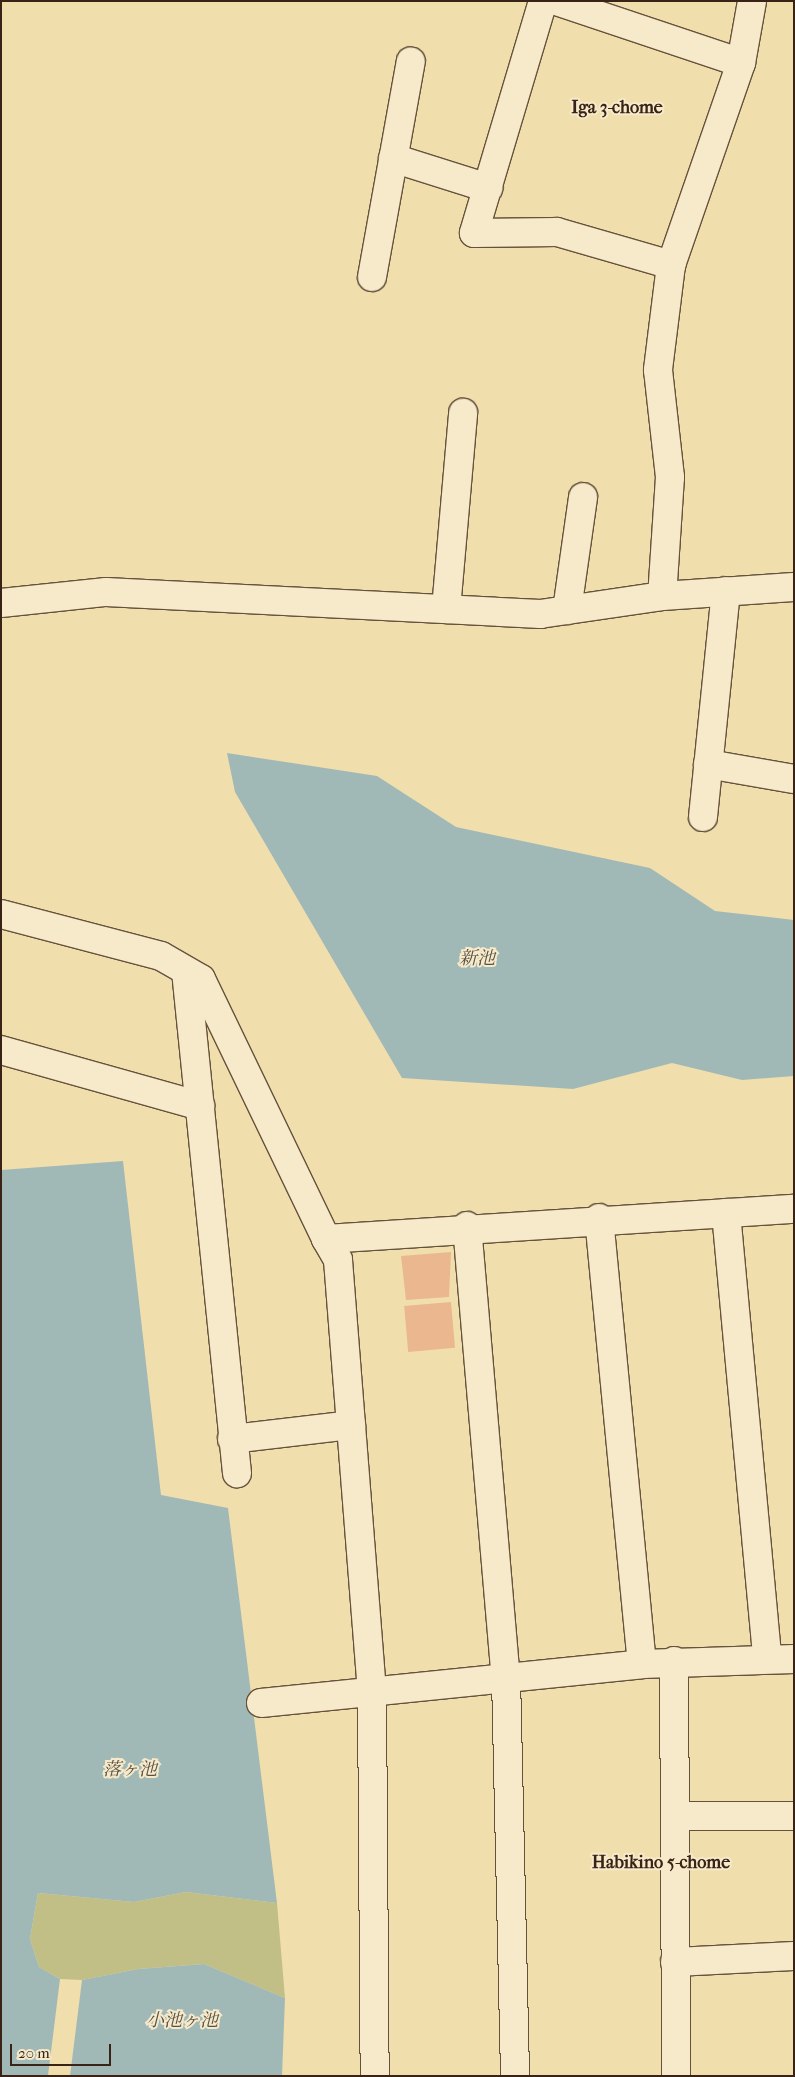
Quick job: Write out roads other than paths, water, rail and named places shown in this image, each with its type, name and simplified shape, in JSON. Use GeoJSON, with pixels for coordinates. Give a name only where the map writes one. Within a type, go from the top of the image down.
{"type":"FeatureCollection","features":[{"type":"Feature","properties":{"kind":"street"},"geometry":{"type":"LineString","coordinates":[[543,1],[474,233],[557,232],[671,265]]}},
{"type":"Feature","properties":{"kind":"street"},"geometry":{"type":"LineString","coordinates":[[556,1],[610,10],[741,63]]}},
{"type":"Feature","properties":{"kind":"street"},"geometry":{"type":"LineString","coordinates":[[662,596],[670,478],[658,370],[671,265],[741,63],[752,1]]}},
{"type":"Feature","properties":{"kind":"street"},"geometry":{"type":"LineString","coordinates":[[372,278],[411,62]]}},
{"type":"Feature","properties":{"kind":"street"},"geometry":{"type":"LineString","coordinates":[[393,158],[488,188]]}},
{"type":"Feature","properties":{"kind":"street"},"geometry":{"type":"LineString","coordinates":[[446,609],[463,413]]}},
{"type":"Feature","properties":{"kind":"street"},"geometry":{"type":"LineString","coordinates":[[567,610],[583,497]]}},
{"type":"Feature","properties":{"kind":"street"},"geometry":{"type":"LineString","coordinates":[[1,603],[106,592],[540,614],[662,596],[794,587]]}},
{"type":"Feature","properties":{"kind":"street"},"geometry":{"type":"LineString","coordinates":[[703,817],[726,591]]}},
{"type":"Feature","properties":{"kind":"street"},"geometry":{"type":"LineString","coordinates":[[708,764],[794,779]]}},
{"type":"Feature","properties":{"kind":"street"},"geometry":{"type":"LineString","coordinates":[[1,914],[161,956],[201,979],[326,1239],[338,1260],[372,1693],[375,2076]]}},
{"type":"Feature","properties":{"kind":"street"},"geometry":{"type":"LineString","coordinates":[[186,970],[232,1439],[237,1473]]}},
{"type":"Feature","properties":{"kind":"street"},"geometry":{"type":"LineString","coordinates":[[1,1050],[200,1106]]}},
{"type":"Feature","properties":{"kind":"street"},"geometry":{"type":"LineString","coordinates":[[326,1239],[467,1226],[794,1209]]}},
{"type":"Feature","properties":{"kind":"street"},"geometry":{"type":"LineString","coordinates":[[726,1212],[767,1659]]}},
{"type":"Feature","properties":{"kind":"street"},"geometry":{"type":"LineString","coordinates":[[599,1218],[642,1664]]}},
{"type":"Feature","properties":{"kind":"street"},"geometry":{"type":"LineString","coordinates":[[467,1226],[506,1677],[515,2076]]}},
{"type":"Feature","properties":{"kind":"street"},"geometry":{"type":"LineString","coordinates":[[232,1439],[351,1425]]}},
{"type":"Feature","properties":{"kind":"street"},"geometry":{"type":"LineString","coordinates":[[261,1703],[674,1661],[794,1659]]}},
{"type":"Feature","properties":{"kind":"street"},"geometry":{"type":"LineString","coordinates":[[674,1661],[676,2076]]}},
{"type":"Feature","properties":{"kind":"street"},"geometry":{"type":"LineString","coordinates":[[676,1816],[794,1816]]}},
{"type":"Feature","properties":{"kind":"street"},"geometry":{"type":"LineString","coordinates":[[676,1962],[794,1956]]}},
{"type":"Feature","properties":{"kind":"water","name":"新池"},"geometry":{"type":"Polygon","coordinates":[[[227,753],[377,776],[456,827],[650,868],[715,911],[794,920],[794,1076],[742,1080],[672,1063],[573,1089],[402,1078],[235,792],[227,753]]]}},
{"type":"Feature","properties":{"kind":"water","name":"落ヶ池"},"geometry":{"type":"Polygon","coordinates":[[[123,1161],[161,1495],[228,1508],[277,1903],[186,1892],[134,1902],[38,1893],[30,1939],[39,1967],[60,1979],[48,2076],[1,2076],[1,1170],[123,1161]]]}},
{"type":"Feature","properties":{"kind":"water","name":"小池ヶ池"},"geometry":{"type":"Polygon","coordinates":[[[204,1964],[285,1998],[282,2076],[70,2076],[82,1980],[138,1969],[204,1964]]]}},
{"type":"Feature","properties":{"kind":"district","name":"Iga 3-chome"},"geometry":{"type":"Point","coordinates":[617,108]}},
{"type":"Feature","properties":{"kind":"district","name":"Habikino 5-chome"},"geometry":{"type":"Point","coordinates":[661,1863]}}]}
